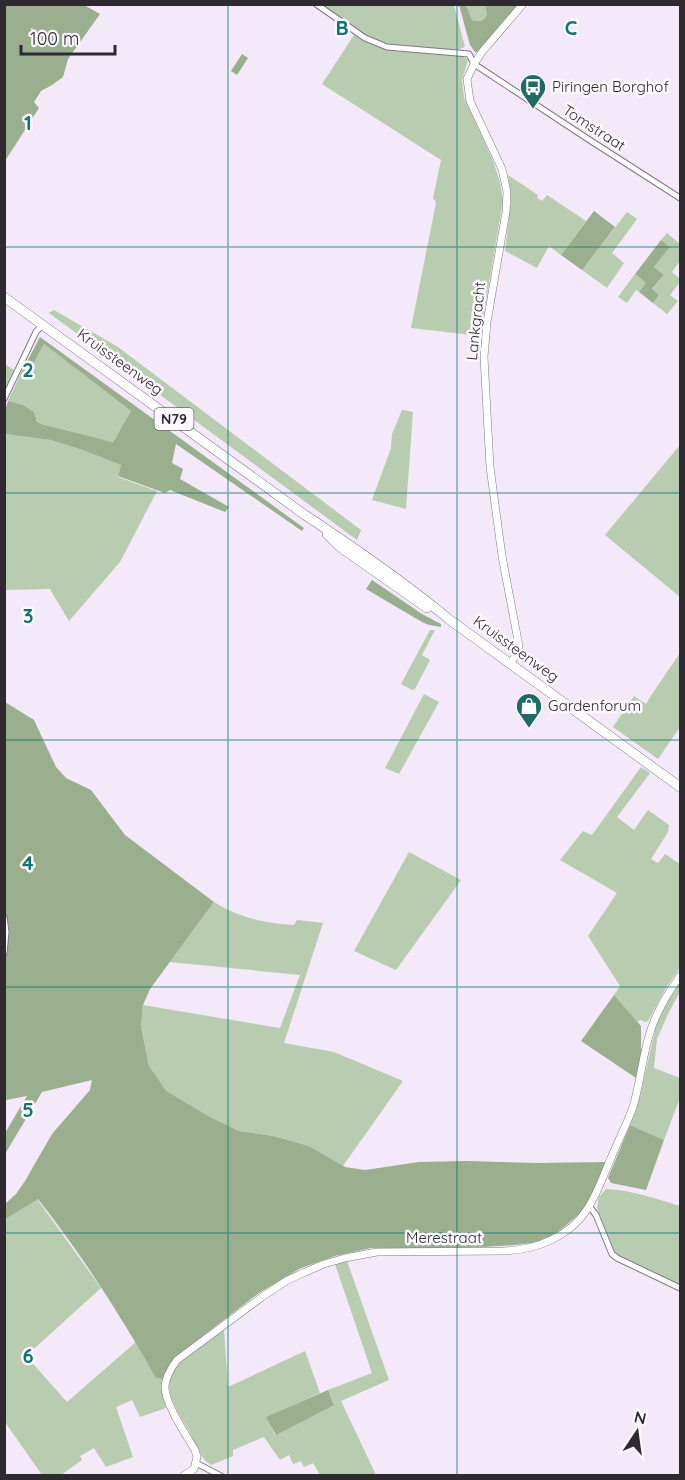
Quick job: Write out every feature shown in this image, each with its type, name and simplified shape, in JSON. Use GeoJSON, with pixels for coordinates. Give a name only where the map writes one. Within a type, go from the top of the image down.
{"type":"FeatureCollection","features":[{"type":"Feature","properties":{"kind":"main road","name":"Kruissteenweg"},"geometry":{"type":"LineString","coordinates":[[4,297],[355,548],[450,620],[681,786]]}},
{"type":"Feature","properties":{"kind":"street","name":"Tomstraat"},"geometry":{"type":"LineString","coordinates":[[316,4],[365,38],[387,47],[469,54],[474,64],[588,140],[681,198]]}},
{"type":"Feature","properties":{"kind":"street","name":"Lankgracht"},"geometry":{"type":"LineString","coordinates":[[511,663],[519,646],[502,555],[490,467],[484,357],[487,322],[506,212],[507,192],[502,169],[470,101],[468,79],[482,52],[523,4]]}},
{"type":"Feature","properties":{"kind":"street"},"geometry":{"type":"LineString","coordinates":[[4,399],[43,324]]}},
{"type":"Feature","properties":{"kind":"street"},"geometry":{"type":"LineString","coordinates":[[4,917],[6,933],[4,953]]}},
{"type":"Feature","properties":{"kind":"street","name":"Merestraat"},"geometry":{"type":"LineString","coordinates":[[196,1463],[195,1450],[166,1394],[166,1382],[170,1369],[177,1360],[286,1281],[324,1264],[377,1252],[518,1251],[555,1239],[577,1222],[590,1206],[632,1108],[649,1034],[666,995],[681,976]]}},
{"type":"Feature","properties":{"kind":"street"},"geometry":{"type":"LineString","coordinates":[[590,1206],[612,1254],[681,1288]]}},
{"type":"Feature","properties":{"kind":"street"},"geometry":{"type":"LineString","coordinates":[[183,1476],[194,1469],[196,1463],[221,1476]]}},
{"type":"Feature","properties":{"kind":"green space"},"geometry":{"type":"Polygon","coordinates":[[[5,4],[84,5],[100,14],[68,59],[63,77],[41,91],[34,102],[39,108],[5,161],[5,4]]]}},
{"type":"Feature","properties":{"kind":"green space"},"geometry":{"type":"Polygon","coordinates":[[[321,5],[454,5],[465,47],[457,50],[388,45],[363,35],[321,5]]]}},
{"type":"Feature","properties":{"kind":"green space"},"geometry":{"type":"Polygon","coordinates":[[[459,5],[466,5],[472,20],[479,21],[487,15],[485,5],[520,5],[478,52],[475,52],[470,45],[459,5]]]}},
{"type":"Feature","properties":{"kind":"green space"},"geometry":{"type":"Polygon","coordinates":[[[466,5],[485,5],[487,15],[481,21],[472,20],[466,5]]]}},
{"type":"Feature","properties":{"kind":"green space"},"geometry":{"type":"Polygon","coordinates":[[[354,35],[391,49],[463,56],[468,60],[462,80],[464,97],[493,161],[503,201],[480,336],[411,328],[436,202],[433,198],[441,160],[322,84],[354,35]]]}},
{"type":"Feature","properties":{"kind":"green space"},"geometry":{"type":"Polygon","coordinates":[[[242,54],[248,58],[237,75],[231,71],[242,54]]]}},
{"type":"Feature","properties":{"kind":"green space"},"geometry":{"type":"Polygon","coordinates":[[[508,175],[538,195],[537,198],[542,201],[547,195],[586,221],[561,255],[549,246],[537,268],[505,251],[511,201],[508,175]]]}},
{"type":"Feature","properties":{"kind":"green space"},"geometry":{"type":"Polygon","coordinates":[[[594,211],[615,227],[582,270],[561,255],[594,211]]]}},
{"type":"Feature","properties":{"kind":"green space"},"geometry":{"type":"Polygon","coordinates":[[[627,212],[637,219],[612,253],[624,263],[607,288],[582,270],[627,212]]]}},
{"type":"Feature","properties":{"kind":"green space"},"geometry":{"type":"Polygon","coordinates":[[[667,233],[680,244],[680,261],[672,272],[680,279],[680,282],[670,295],[678,301],[667,314],[653,303],[659,295],[652,290],[664,275],[654,267],[670,247],[661,240],[667,233]]]}},
{"type":"Feature","properties":{"kind":"green space"},"geometry":{"type":"Polygon","coordinates":[[[661,240],[670,247],[654,267],[664,275],[652,289],[659,295],[653,303],[639,292],[646,283],[635,274],[661,240]]]}},
{"type":"Feature","properties":{"kind":"green space"},"geometry":{"type":"Polygon","coordinates":[[[635,274],[646,283],[639,292],[636,290],[627,303],[618,297],[635,274]]]}},
{"type":"Feature","properties":{"kind":"green space"},"geometry":{"type":"Polygon","coordinates":[[[54,310],[118,347],[361,530],[357,540],[49,313],[54,310]]]}},
{"type":"Feature","properties":{"kind":"green space"},"geometry":{"type":"Polygon","coordinates":[[[40,337],[304,528],[302,531],[176,444],[172,463],[183,469],[180,479],[229,507],[225,512],[170,490],[165,493],[118,476],[121,465],[85,451],[51,440],[5,434],[5,410],[8,401],[23,405],[34,412],[37,422],[44,425],[113,443],[131,411],[44,344],[26,377],[20,375],[40,337]]]}},
{"type":"Feature","properties":{"kind":"green space"},"geometry":{"type":"Polygon","coordinates":[[[44,344],[131,411],[114,444],[44,425],[37,422],[34,412],[23,405],[8,401],[20,375],[26,376],[44,344]]]}},
{"type":"Feature","properties":{"kind":"green space"},"geometry":{"type":"Polygon","coordinates":[[[5,364],[14,370],[5,393],[5,364]]]}},
{"type":"Feature","properties":{"kind":"green space"},"geometry":{"type":"Polygon","coordinates":[[[402,410],[413,412],[406,509],[372,500],[391,448],[392,434],[402,410]]]}},
{"type":"Feature","properties":{"kind":"green space"},"geometry":{"type":"Polygon","coordinates":[[[5,434],[51,440],[85,451],[121,465],[118,477],[157,491],[120,562],[69,621],[50,589],[5,590],[5,434]]]}},
{"type":"Feature","properties":{"kind":"green space"},"geometry":{"type":"Polygon","coordinates":[[[680,445],[680,597],[605,535],[680,445]]]}},
{"type":"Feature","properties":{"kind":"green space"},"geometry":{"type":"Polygon","coordinates":[[[372,580],[441,624],[441,627],[422,622],[366,589],[372,580]]]}},
{"type":"Feature","properties":{"kind":"green space"},"geometry":{"type":"Polygon","coordinates":[[[430,630],[435,630],[422,655],[430,660],[415,689],[412,690],[401,684],[430,630]]]}},
{"type":"Feature","properties":{"kind":"green space"},"geometry":{"type":"Polygon","coordinates":[[[680,653],[680,727],[658,759],[613,727],[634,696],[646,704],[680,653]]]}},
{"type":"Feature","properties":{"kind":"green space"},"geometry":{"type":"Polygon","coordinates":[[[424,694],[439,702],[399,774],[385,768],[424,694]]]}},
{"type":"Feature","properties":{"kind":"green space"},"geometry":{"type":"Polygon","coordinates":[[[5,702],[34,720],[56,767],[66,778],[91,790],[125,835],[214,902],[150,989],[143,1005],[141,1027],[149,1066],[166,1091],[239,1131],[273,1136],[309,1146],[345,1167],[365,1170],[419,1162],[467,1161],[607,1162],[583,1211],[553,1236],[533,1243],[468,1248],[371,1248],[335,1256],[301,1268],[259,1293],[174,1358],[163,1379],[156,1378],[100,1286],[38,1199],[5,1219],[5,1204],[25,1181],[52,1134],[90,1090],[92,1080],[42,1092],[5,1154],[5,1133],[27,1096],[6,1100],[5,1105],[4,965],[9,927],[4,910],[5,702]]]}},
{"type":"Feature","properties":{"kind":"green space"},"geometry":{"type":"Polygon","coordinates":[[[641,767],[650,773],[617,817],[634,830],[648,810],[669,825],[668,832],[651,859],[658,863],[665,854],[680,864],[680,968],[667,986],[648,1021],[637,1022],[614,995],[620,986],[588,936],[617,893],[560,860],[583,831],[592,835],[641,767]]]}},
{"type":"Feature","properties":{"kind":"green space"},"geometry":{"type":"Polygon","coordinates":[[[409,852],[461,880],[396,970],[354,951],[409,852]]]}},
{"type":"Feature","properties":{"kind":"green space"},"geometry":{"type":"Polygon","coordinates":[[[214,902],[243,916],[273,923],[294,925],[297,920],[323,923],[284,1043],[334,1052],[403,1081],[343,1166],[309,1146],[273,1136],[239,1131],[210,1117],[165,1091],[149,1066],[141,1027],[143,1005],[280,1028],[300,975],[170,962],[214,902]]]}},
{"type":"Feature","properties":{"kind":"green space"},"geometry":{"type":"Polygon","coordinates":[[[680,980],[680,992],[657,1039],[654,1068],[680,1078],[680,1098],[664,1140],[630,1125],[640,1096],[656,1026],[663,1008],[680,980]]]}},
{"type":"Feature","properties":{"kind":"green space"},"geometry":{"type":"Polygon","coordinates":[[[614,995],[641,1026],[641,1056],[636,1078],[581,1041],[614,995]]]}},
{"type":"Feature","properties":{"kind":"green space"},"geometry":{"type":"Polygon","coordinates":[[[630,1125],[664,1140],[646,1190],[611,1183],[608,1178],[630,1125]]]}},
{"type":"Feature","properties":{"kind":"green space"},"geometry":{"type":"Polygon","coordinates":[[[606,1189],[634,1193],[680,1206],[680,1285],[615,1253],[597,1208],[599,1197],[606,1189]]]}},
{"type":"Feature","properties":{"kind":"green space"},"geometry":{"type":"Polygon","coordinates":[[[37,1199],[101,1288],[26,1356],[67,1402],[136,1342],[156,1378],[163,1379],[163,1397],[166,1408],[140,1417],[132,1400],[116,1407],[133,1457],[106,1467],[94,1448],[80,1456],[82,1460],[61,1475],[42,1475],[5,1422],[4,1219],[37,1199]]]}},
{"type":"Feature","properties":{"kind":"green space"},"geometry":{"type":"Polygon","coordinates":[[[347,1261],[389,1380],[341,1401],[376,1475],[320,1475],[313,1463],[304,1467],[301,1461],[293,1464],[289,1455],[280,1460],[264,1437],[233,1450],[233,1456],[211,1465],[201,1455],[173,1403],[169,1383],[179,1364],[187,1356],[224,1330],[228,1387],[305,1351],[320,1393],[267,1417],[275,1435],[334,1404],[328,1390],[372,1373],[335,1264],[347,1261]]]}},
{"type":"Feature","properties":{"kind":"green space"},"geometry":{"type":"Polygon","coordinates":[[[328,1390],[334,1405],[276,1435],[266,1417],[328,1390]]]}},
{"type":"Feature","properties":{"kind":"place","name":"Piringen Borghof"},"geometry":{"type":"Point","coordinates":[533,110]}},
{"type":"Feature","properties":{"kind":"place","name":"Gardenforum"},"geometry":{"type":"Point","coordinates":[529,729]}}]}
